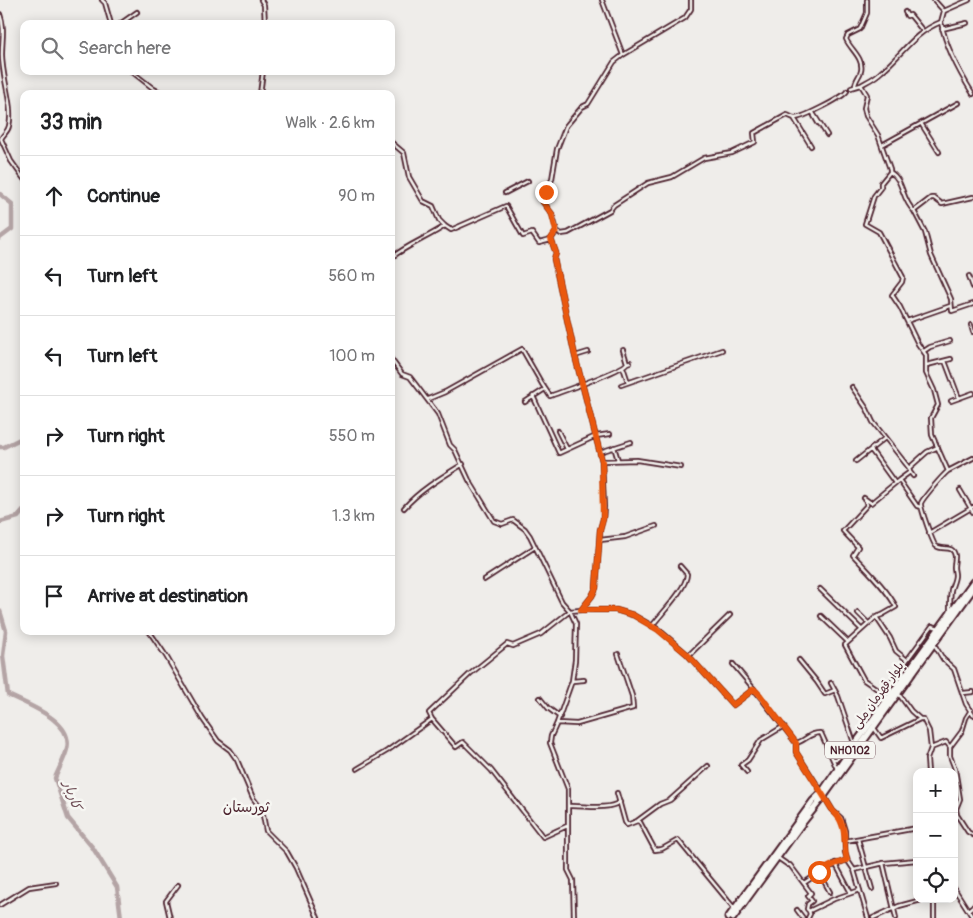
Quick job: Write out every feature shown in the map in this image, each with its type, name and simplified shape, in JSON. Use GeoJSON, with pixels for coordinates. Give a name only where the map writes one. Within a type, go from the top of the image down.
{"type":"FeatureCollection","features":[{"type":"Feature","properties":{"kind":"highway","name":"بلوار قهرمان ملی"},"geometry":{"type":"LineString","coordinates":[[728,918],[813,801],[823,794],[847,754],[873,726],[934,643],[973,582]]}},
{"type":"Feature","properties":{"kind":"highway","name":"بلوار قهرمان ملی"},"geometry":{"type":"LineString","coordinates":[[733,918],[823,794],[888,698],[939,628],[973,589]]}},
{"type":"Feature","properties":{"kind":"street"},"geometry":{"type":"LineString","coordinates":[[102,0],[105,3],[111,20]]}},
{"type":"Feature","properties":{"kind":"street"},"geometry":{"type":"LineString","coordinates":[[260,0],[264,5],[265,20]]}},
{"type":"Feature","properties":{"kind":"street"},"geometry":{"type":"LineString","coordinates":[[602,0],[623,55]]}},
{"type":"Feature","properties":{"kind":"street"},"geometry":{"type":"LineString","coordinates":[[395,145],[404,153],[409,177],[423,201],[433,206],[444,226],[451,230],[506,206],[523,236],[532,233],[539,243],[551,240],[556,231],[552,214],[543,202],[552,178],[557,148],[566,126],[582,107],[588,104],[614,62],[685,18],[691,10],[691,0]]}},
{"type":"Feature","properties":{"kind":"street"},"geometry":{"type":"LineString","coordinates":[[855,86],[861,71],[860,63],[856,52],[846,38],[860,29],[867,13],[867,0]]}},
{"type":"Feature","properties":{"kind":"street"},"geometry":{"type":"LineString","coordinates":[[934,0],[944,11]]}},
{"type":"Feature","properties":{"kind":"street"},"geometry":{"type":"LineString","coordinates":[[944,11],[969,0]]}},
{"type":"Feature","properties":{"kind":"street"},"geometry":{"type":"LineString","coordinates":[[944,11],[941,22],[942,29],[958,70],[973,94]]}},
{"type":"Feature","properties":{"kind":"street"},"geometry":{"type":"LineString","coordinates":[[126,20],[137,12]]}},
{"type":"Feature","properties":{"kind":"street"},"geometry":{"type":"LineString","coordinates":[[905,12],[907,16],[910,15],[923,31]]}},
{"type":"Feature","properties":{"kind":"street"},"geometry":{"type":"LineString","coordinates":[[0,14],[4,32],[3,74],[10,122],[8,130],[1,139],[11,161],[20,173]]}},
{"type":"Feature","properties":{"kind":"street"},"geometry":{"type":"LineString","coordinates":[[851,88],[880,73],[905,46],[923,31],[941,22]]}},
{"type":"Feature","properties":{"kind":"street"},"geometry":{"type":"LineString","coordinates":[[942,29],[967,23]]}},
{"type":"Feature","properties":{"kind":"street"},"geometry":{"type":"LineString","coordinates":[[136,75],[156,90]]}},
{"type":"Feature","properties":{"kind":"street"},"geometry":{"type":"LineString","coordinates":[[261,90],[262,75]]}},
{"type":"Feature","properties":{"kind":"street"},"geometry":{"type":"LineString","coordinates":[[861,84],[867,95],[864,108],[866,116],[878,135],[889,164],[890,172],[874,196],[870,211],[864,222],[866,226],[879,232],[901,272],[903,280],[892,295],[924,352],[927,365],[926,373],[934,390],[938,405],[931,418],[932,435],[948,471]]}},
{"type":"Feature","properties":{"kind":"street"},"geometry":{"type":"LineString","coordinates":[[794,118],[813,113],[840,98],[847,91]]}},
{"type":"Feature","properties":{"kind":"street"},"geometry":{"type":"LineString","coordinates":[[882,145],[958,103]]}},
{"type":"Feature","properties":{"kind":"street"},"geometry":{"type":"LineString","coordinates":[[813,113],[818,123]]}},
{"type":"Feature","properties":{"kind":"street"},"geometry":{"type":"LineString","coordinates":[[813,113],[827,135]]}},
{"type":"Feature","properties":{"kind":"street"},"geometry":{"type":"LineString","coordinates":[[556,231],[561,234],[568,233],[610,210],[614,205],[648,184],[672,177],[704,158],[737,151],[754,143],[754,133],[787,115],[794,118],[811,146]]}},
{"type":"Feature","properties":{"kind":"street"},"geometry":{"type":"LineString","coordinates":[[922,124],[940,152]]}},
{"type":"Feature","properties":{"kind":"street"},"geometry":{"type":"LineString","coordinates":[[890,172],[898,178],[903,197],[914,211],[928,240],[931,255],[951,299],[950,306],[952,311],[973,304]]}},
{"type":"Feature","properties":{"kind":"street"},"geometry":{"type":"LineString","coordinates":[[505,193],[528,181]]}},
{"type":"Feature","properties":{"kind":"street"},"geometry":{"type":"LineString","coordinates":[[914,211],[931,198],[942,204],[973,197]]}},
{"type":"Feature","properties":{"kind":"street"},"geometry":{"type":"LineString","coordinates":[[395,254],[444,226]]}},
{"type":"Feature","properties":{"kind":"street"},"geometry":{"type":"LineString","coordinates":[[551,240],[556,253],[554,259],[575,356],[602,461],[604,507],[596,588],[581,610]]}},
{"type":"Feature","properties":{"kind":"street"},"geometry":{"type":"LineString","coordinates":[[969,276],[973,287]]}},
{"type":"Feature","properties":{"kind":"street"},"geometry":{"type":"LineString","coordinates":[[907,321],[950,306]]}},
{"type":"Feature","properties":{"kind":"street"},"geometry":{"type":"LineString","coordinates":[[971,325],[973,332]]}},
{"type":"Feature","properties":{"kind":"street"},"geometry":{"type":"LineString","coordinates":[[924,352],[930,347],[950,341]]}},
{"type":"Feature","properties":{"kind":"street"},"geometry":{"type":"LineString","coordinates":[[428,399],[445,392],[522,348],[550,396],[586,384],[604,374],[623,367],[629,362],[623,350]]}},
{"type":"Feature","properties":{"kind":"street"},"geometry":{"type":"LineString","coordinates":[[621,385],[722,350]]}},
{"type":"Feature","properties":{"kind":"street"},"geometry":{"type":"LineString","coordinates":[[575,356],[588,352]]}},
{"type":"Feature","properties":{"kind":"street"},"geometry":{"type":"LineString","coordinates":[[927,365],[951,359]]}},
{"type":"Feature","properties":{"kind":"street"},"geometry":{"type":"LineString","coordinates":[[945,361],[959,398]]}},
{"type":"Feature","properties":{"kind":"street"},"geometry":{"type":"LineString","coordinates":[[395,364],[402,374],[410,377],[438,414],[450,444],[494,521],[502,524],[513,520],[518,522],[530,536],[562,602],[570,611],[576,624],[575,660],[572,681],[550,743],[568,790],[568,870],[573,880],[574,918]]}},
{"type":"Feature","properties":{"kind":"street"},"geometry":{"type":"LineString","coordinates":[[623,367],[628,382]]}},
{"type":"Feature","properties":{"kind":"street"},"geometry":{"type":"LineString","coordinates":[[852,387],[873,422],[913,476]]}},
{"type":"Feature","properties":{"kind":"street"},"geometry":{"type":"LineString","coordinates":[[525,402],[545,389]]}},
{"type":"Feature","properties":{"kind":"street"},"geometry":{"type":"LineString","coordinates":[[951,401],[973,393]]}},
{"type":"Feature","properties":{"kind":"street"},"geometry":{"type":"LineString","coordinates":[[533,396],[559,453],[596,436],[610,434]]}},
{"type":"Feature","properties":{"kind":"street"},"geometry":{"type":"LineString","coordinates":[[558,431],[567,450]]}},
{"type":"Feature","properties":{"kind":"street"},"geometry":{"type":"LineString","coordinates":[[856,461],[885,438]]}},
{"type":"Feature","properties":{"kind":"street"},"geometry":{"type":"LineString","coordinates":[[600,452],[631,442]]}},
{"type":"Feature","properties":{"kind":"street"},"geometry":{"type":"LineString","coordinates":[[614,447],[618,460]]}},
{"type":"Feature","properties":{"kind":"street"},"geometry":{"type":"LineString","coordinates":[[888,698],[864,680],[845,644],[876,617],[896,607],[893,600],[853,555],[858,547],[843,531],[867,505],[864,498],[871,504],[927,452],[938,447]]}},
{"type":"Feature","properties":{"kind":"street"},"geometry":{"type":"LineString","coordinates":[[871,450],[895,483]]}},
{"type":"Feature","properties":{"kind":"street"},"geometry":{"type":"LineString","coordinates":[[921,508],[922,501],[938,480],[948,471],[973,458]]}},
{"type":"Feature","properties":{"kind":"street"},"geometry":{"type":"LineString","coordinates":[[602,461],[636,460],[681,467]]}},
{"type":"Feature","properties":{"kind":"street"},"geometry":{"type":"LineString","coordinates":[[404,508],[440,478],[463,464]]}},
{"type":"Feature","properties":{"kind":"street"},"geometry":{"type":"LineString","coordinates":[[899,480],[917,506],[921,508],[927,521],[929,533],[937,547],[948,548],[955,555],[953,566],[955,576],[951,590],[950,617]]}},
{"type":"Feature","properties":{"kind":"street"},"geometry":{"type":"LineString","coordinates":[[929,533],[972,509],[960,490]]}},
{"type":"Feature","properties":{"kind":"street"},"geometry":{"type":"LineString","coordinates":[[600,540],[625,537],[656,526]]}},
{"type":"Feature","properties":{"kind":"street"},"geometry":{"type":"LineString","coordinates":[[484,580],[535,547]]}},
{"type":"Feature","properties":{"kind":"street"},"geometry":{"type":"LineString","coordinates":[[652,626],[676,597],[687,580],[687,574],[680,566]]}},
{"type":"Feature","properties":{"kind":"street"},"geometry":{"type":"LineString","coordinates":[[820,589],[861,629]]}},
{"type":"Feature","properties":{"kind":"street"},"geometry":{"type":"LineString","coordinates":[[567,826],[543,837],[491,770],[463,742],[456,747],[429,713],[491,656],[507,644],[513,646],[541,634],[570,611],[616,610],[633,615],[677,644],[733,705],[754,689]]}},
{"type":"Feature","properties":{"kind":"street"},"geometry":{"type":"LineString","coordinates":[[858,613],[868,624]]}},
{"type":"Feature","properties":{"kind":"street"},"geometry":{"type":"LineString","coordinates":[[689,655],[730,615]]}},
{"type":"Feature","properties":{"kind":"street"},"geometry":{"type":"LineString","coordinates":[[821,616],[847,641]]}},
{"type":"Feature","properties":{"kind":"street"},"geometry":{"type":"LineString","coordinates":[[876,617],[896,651],[907,660]]}},
{"type":"Feature","properties":{"kind":"street"},"geometry":{"type":"LineString","coordinates":[[883,693],[932,626],[939,628]]}},
{"type":"Feature","properties":{"kind":"street"},"geometry":{"type":"LineString","coordinates":[[152,635],[202,718],[218,741],[230,750],[237,760],[253,798],[262,810],[266,831],[287,852],[318,918]]}},
{"type":"Feature","properties":{"kind":"street"},"geometry":{"type":"LineString","coordinates":[[934,643],[943,659],[954,669],[966,704],[973,715]]}},
{"type":"Feature","properties":{"kind":"street"},"geometry":{"type":"LineString","coordinates":[[557,723],[577,724],[634,708],[618,654]]}},
{"type":"Feature","properties":{"kind":"street"},"geometry":{"type":"LineString","coordinates":[[800,660],[825,694],[835,690]]}},
{"type":"Feature","properties":{"kind":"street"},"geometry":{"type":"LineString","coordinates":[[733,664],[796,743],[796,752],[833,811],[840,818],[844,831],[847,860],[854,870],[869,918]]}},
{"type":"Feature","properties":{"kind":"street"},"geometry":{"type":"LineString","coordinates":[[572,681],[584,680]]}},
{"type":"Feature","properties":{"kind":"street"},"geometry":{"type":"LineString","coordinates":[[831,683],[856,746]]}},
{"type":"Feature","properties":{"kind":"street"},"geometry":{"type":"LineString","coordinates":[[898,692],[911,711],[920,719],[923,719],[929,731],[931,748],[927,759],[928,768]]}},
{"type":"Feature","properties":{"kind":"street"},"geometry":{"type":"LineString","coordinates":[[963,693],[973,692]]}},
{"type":"Feature","properties":{"kind":"street"},"geometry":{"type":"LineString","coordinates":[[540,698],[548,708],[560,717]]}},
{"type":"Feature","properties":{"kind":"street"},"geometry":{"type":"LineString","coordinates":[[955,813],[960,799],[955,769],[950,756],[950,747],[962,732],[966,718],[971,710]]}},
{"type":"Feature","properties":{"kind":"street"},"geometry":{"type":"LineString","coordinates":[[357,769],[388,751],[432,719]]}},
{"type":"Feature","properties":{"kind":"street"},"geometry":{"type":"LineString","coordinates":[[873,726],[881,738],[920,719]]}},
{"type":"Feature","properties":{"kind":"street"},"geometry":{"type":"LineString","coordinates":[[747,772],[741,765],[748,760],[761,740],[784,726]]}},
{"type":"Feature","properties":{"kind":"street"},"geometry":{"type":"LineString","coordinates":[[796,743],[808,735],[821,733],[837,769]]}},
{"type":"Feature","properties":{"kind":"street"},"geometry":{"type":"LineString","coordinates":[[931,748],[946,742],[950,747]]}},
{"type":"Feature","properties":{"kind":"street"},"geometry":{"type":"LineString","coordinates":[[833,759],[837,759],[842,754],[847,754]]}},
{"type":"Feature","properties":{"kind":"street"},"geometry":{"type":"LineString","coordinates":[[617,793],[627,824],[637,821],[660,804],[670,800],[708,766]]}},
{"type":"Feature","properties":{"kind":"street"},"geometry":{"type":"LineString","coordinates":[[568,806],[595,807],[614,805],[620,802]]}},
{"type":"Feature","properties":{"kind":"street"},"geometry":{"type":"LineString","coordinates":[[958,819],[968,832],[973,835]]}},
{"type":"Feature","properties":{"kind":"street"},"geometry":{"type":"LineString","coordinates":[[637,821],[640,822],[655,850],[662,849],[678,840],[735,909]]}},
{"type":"Feature","properties":{"kind":"street"},"geometry":{"type":"LineString","coordinates":[[845,842],[913,829]]}},
{"type":"Feature","properties":{"kind":"street"},"geometry":{"type":"LineString","coordinates":[[858,839],[872,889]]}},
{"type":"Feature","properties":{"kind":"street"},"geometry":{"type":"LineString","coordinates":[[777,857],[790,866],[811,893],[808,896],[812,901],[807,906],[810,914],[808,918]]}},
{"type":"Feature","properties":{"kind":"street"},"geometry":{"type":"LineString","coordinates":[[804,883],[819,872],[847,860]]}},
{"type":"Feature","properties":{"kind":"street"},"geometry":{"type":"LineString","coordinates":[[854,870],[882,863],[913,860]]}},
{"type":"Feature","properties":{"kind":"street"},"geometry":{"type":"LineString","coordinates":[[882,863],[896,918]]}},
{"type":"Feature","properties":{"kind":"street"},"geometry":{"type":"LineString","coordinates":[[835,864],[851,893]]}},
{"type":"Feature","properties":{"kind":"street"},"geometry":{"type":"LineString","coordinates":[[819,872],[830,892]]}},
{"type":"Feature","properties":{"kind":"street"},"geometry":{"type":"LineString","coordinates":[[0,904],[29,887],[56,883]]}},
{"type":"Feature","properties":{"kind":"street"},"geometry":{"type":"LineString","coordinates":[[170,918],[166,901],[178,885]]}},
{"type":"Feature","properties":{"kind":"street"},"geometry":{"type":"LineString","coordinates":[[809,911],[860,890]]}},
{"type":"Feature","properties":{"kind":"street"},"geometry":{"type":"LineString","coordinates":[[958,894],[973,918]]}},
{"type":"Feature","properties":{"kind":"street"},"geometry":{"type":"LineString","coordinates":[[873,918],[913,903]]}},
{"type":"Feature","properties":{"kind":"street"},"geometry":{"type":"LineString","coordinates":[[934,903],[934,918]]}},
{"type":"Feature","properties":{"kind":"street"},"geometry":{"type":"LineString","coordinates":[[968,910],[973,906]]}},
{"type":"Feature","properties":{"kind":"street"},"geometry":{"type":"LineString","coordinates":[[797,910],[803,918]]}},
{"type":"Feature","properties":{"kind":"waterway","name":"کاربار"},"geometry":{"type":"LineString","coordinates":[[0,194],[12,204],[12,229],[0,238]]}},
{"type":"Feature","properties":{"kind":"waterway","name":"کاربار"},"geometry":{"type":"LineString","coordinates":[[0,447],[20,439]]}},
{"type":"Feature","properties":{"kind":"waterway","name":"کاربار"},"geometry":{"type":"LineString","coordinates":[[0,522],[18,517],[20,515]]}},
{"type":"Feature","properties":{"kind":"waterway","name":"کاربار"},"geometry":{"type":"LineString","coordinates":[[0,611],[6,631],[3,656],[8,695],[48,715],[64,730],[67,739],[67,749],[55,778],[68,818],[93,848],[117,887],[121,918]]}},
{"type":"Feature","properties":{"kind":"district","name":"ثورستان"},"geometry":{"type":"Point","coordinates":[246,807]}},
{"type":"Feature","properties":{"kind":"route"},"geometry":{"type":"LineString","coordinates":[[546,192],[543,202],[552,214],[556,231],[551,239],[556,253],[554,259],[575,356],[600,452],[604,483],[604,507],[600,530],[596,588],[581,610],[616,610],[633,615],[658,630],[687,654],[733,705],[754,689],[760,695],[796,743],[796,752],[833,811],[840,818],[844,831],[847,860],[819,872]]}}]}
